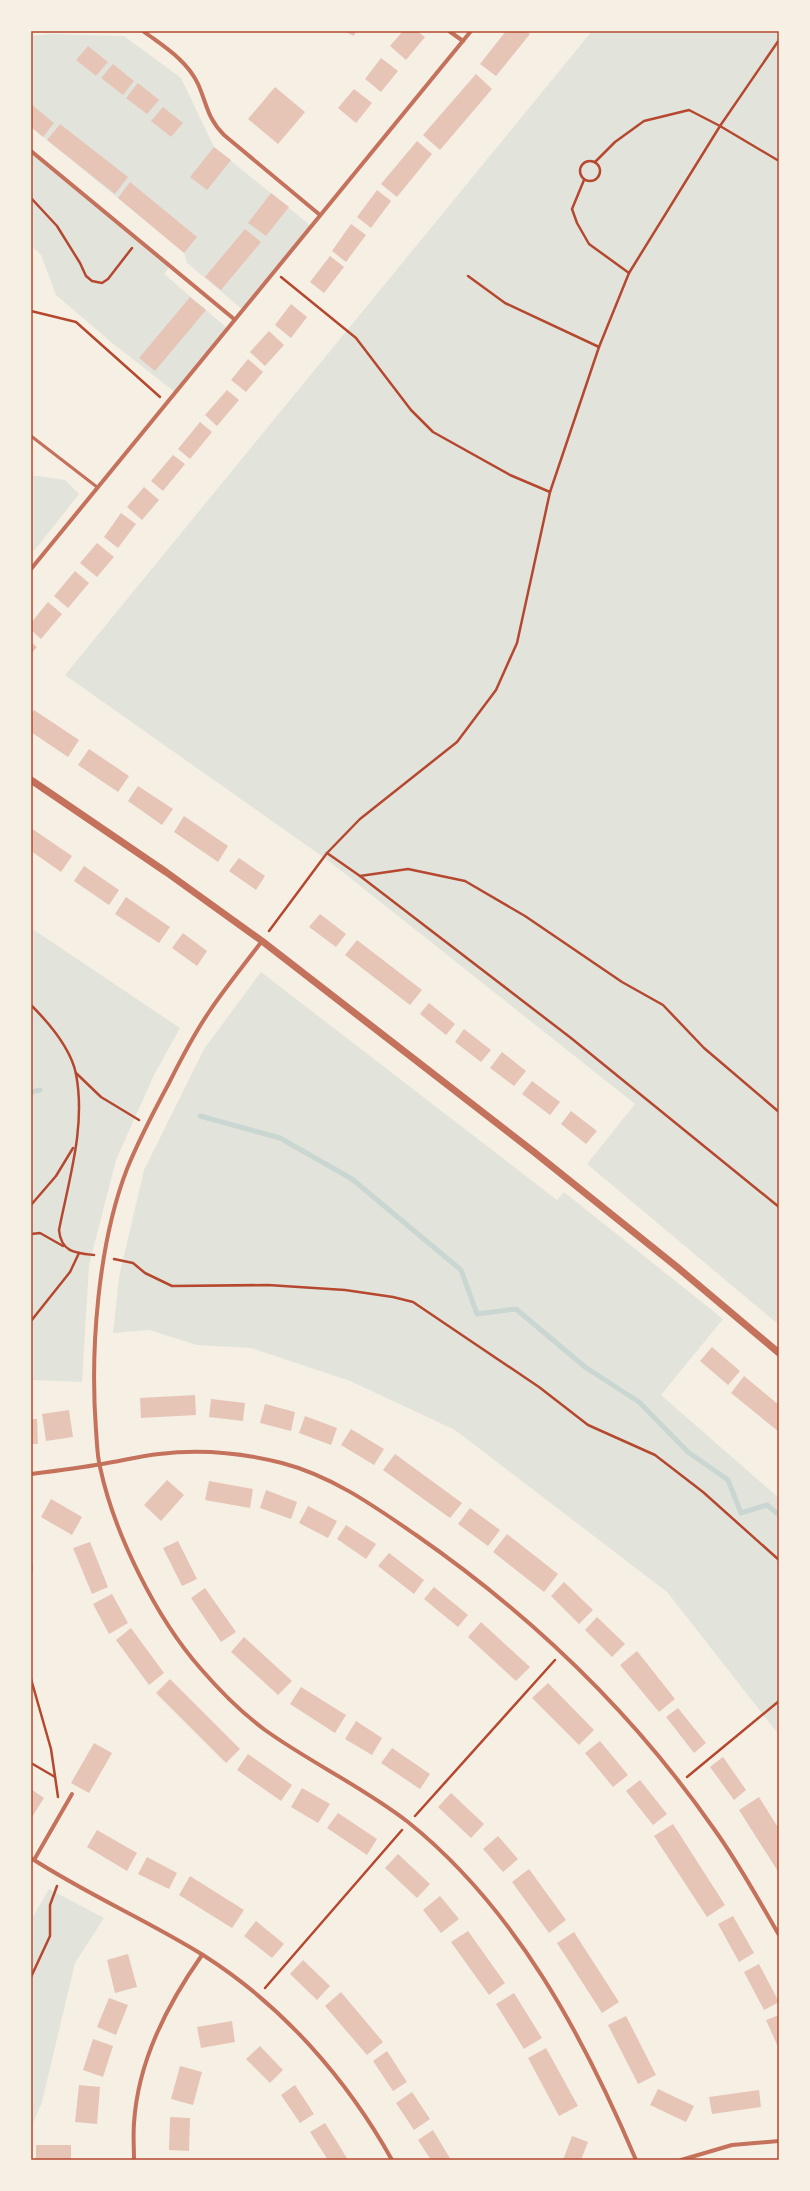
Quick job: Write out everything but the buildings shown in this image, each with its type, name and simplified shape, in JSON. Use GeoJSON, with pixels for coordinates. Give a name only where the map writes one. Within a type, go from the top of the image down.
{"type":"FeatureCollection","features":[{"type":"Feature","properties":{"kind":"street"},"geometry":{"type":"LineString","coordinates":[[143,31],[186,65],[198,84],[206,108],[214,125],[224,136],[320,215]]}},
{"type":"Feature","properties":{"kind":"street"},"geometry":{"type":"LineString","coordinates":[[449,31],[463,41]]}},
{"type":"Feature","properties":{"kind":"street"},"geometry":{"type":"LineString","coordinates":[[31,569],[471,31]]}},
{"type":"Feature","properties":{"kind":"street"},"geometry":{"type":"LineString","coordinates":[[31,151],[234,319]]}},
{"type":"Feature","properties":{"kind":"street"},"geometry":{"type":"LineString","coordinates":[[31,561],[35,564]]}},
{"type":"Feature","properties":{"kind":"street"},"geometry":{"type":"LineString","coordinates":[[31,780],[166,872],[262,941],[546,1162],[677,1267],[779,1353]]}},
{"type":"Feature","properties":{"kind":"street"},"geometry":{"type":"LineString","coordinates":[[262,941],[208,1014],[146,1124],[126,1171],[112,1217],[104,1257],[94,1368],[99,1465],[114,1515],[132,1557],[156,1604],[176,1636],[199,1667],[230,1700],[264,1729],[372,1796],[409,1823],[472,1884],[524,1949],[580,2040],[607,2091],[636,2160]]}},
{"type":"Feature","properties":{"kind":"street"},"geometry":{"type":"LineString","coordinates":[[31,1474],[99,1465],[159,1454],[219,1453],[282,1463],[311,1472],[342,1486],[438,1550],[488,1589],[562,1653],[604,1695],[657,1753],[715,1829],[751,1885],[779,1935]]}},
{"type":"Feature","properties":{"kind":"street"},"geometry":{"type":"LineString","coordinates":[[72,1794],[32,1859],[61,1877],[202,1955],[230,1973],[294,2028],[324,2062],[356,2102],[392,2160]]}},
{"type":"Feature","properties":{"kind":"street"},"geometry":{"type":"LineString","coordinates":[[134,2160],[134,2124],[137,2094],[148,2052],[163,2017],[182,1983],[202,1955]]}},
{"type":"Feature","properties":{"kind":"street"},"geometry":{"type":"LineString","coordinates":[[681,2160],[732,2145],[779,2141]]}},
{"type":"Feature","properties":{"kind":"lane"},"geometry":{"type":"LineString","coordinates":[[31,436],[97,487]]}},
{"type":"Feature","properties":{"kind":"path"},"geometry":{"type":"LineString","coordinates":[[262,941],[327,853],[360,819],[457,742],[496,690],[517,642],[550,492],[599,347],[629,273],[720,126],[779,40]]}},
{"type":"Feature","properties":{"kind":"path"},"geometry":{"type":"LineString","coordinates":[[629,273],[589,244],[577,223],[572,209],[584,180],[579,170],[585,162],[595,162],[615,142],[644,121],[689,110],[720,126],[779,161]]}},
{"type":"Feature","properties":{"kind":"path"},"geometry":{"type":"LineString","coordinates":[[584,180],[594,180],[600,174],[600,168],[595,162]]}},
{"type":"Feature","properties":{"kind":"path"},"geometry":{"type":"LineString","coordinates":[[31,198],[57,226],[80,263],[86,276],[92,282],[102,283],[108,279],[138,240]]}},
{"type":"Feature","properties":{"kind":"path"},"geometry":{"type":"LineString","coordinates":[[274,271],[356,338],[411,410],[434,432],[510,475],[550,492]]}},
{"type":"Feature","properties":{"kind":"path"},"geometry":{"type":"LineString","coordinates":[[468,276],[505,303],[599,347]]}},
{"type":"Feature","properties":{"kind":"path"},"geometry":{"type":"LineString","coordinates":[[31,311],[76,322],[168,403]]}},
{"type":"Feature","properties":{"kind":"path"},"geometry":{"type":"LineString","coordinates":[[327,853],[360,876],[571,1038],[779,1207]]}},
{"type":"Feature","properties":{"kind":"path"},"geometry":{"type":"LineString","coordinates":[[360,876],[408,869],[465,881],[525,916],[622,982],[662,1006],[704,1048],[779,1112]]}},
{"type":"Feature","properties":{"kind":"path"},"geometry":{"type":"LineString","coordinates":[[31,1005],[55,1034],[76,1072],[102,1097],[146,1124]]}},
{"type":"Feature","properties":{"kind":"path"},"geometry":{"type":"LineString","coordinates":[[66,1248],[60,1241],[59,1230],[80,1112],[76,1072]]}},
{"type":"Feature","properties":{"kind":"path"},"geometry":{"type":"LineString","coordinates":[[31,1206],[56,1176],[75,1145]]}},
{"type":"Feature","properties":{"kind":"path"},"geometry":{"type":"LineString","coordinates":[[31,1234],[40,1233],[66,1248],[79,1253],[133,1262],[145,1273],[172,1286],[268,1285],[345,1290],[393,1297],[413,1302],[539,1387],[588,1425],[654,1455],[702,1492],[779,1560]]}},
{"type":"Feature","properties":{"kind":"path"},"geometry":{"type":"LineString","coordinates":[[31,1321],[70,1272],[79,1253]]}},
{"type":"Feature","properties":{"kind":"path"},"geometry":{"type":"LineString","coordinates":[[31,1563],[31,1572]]}},
{"type":"Feature","properties":{"kind":"path"},"geometry":{"type":"LineString","coordinates":[[31,1679],[51,1749],[61,1814]]}},
{"type":"Feature","properties":{"kind":"path"},"geometry":{"type":"LineString","coordinates":[[680,1782],[779,1701]]}},
{"type":"Feature","properties":{"kind":"path"},"geometry":{"type":"LineString","coordinates":[[31,1763],[55,1777]]}},
{"type":"Feature","properties":{"kind":"path"},"geometry":{"type":"LineString","coordinates":[[31,1977],[50,1936],[50,1905],[61,1877]]}},
{"type":"Feature","properties":{"kind":"shaded area"},"geometry":{"type":"Polygon","coordinates":[[[592,31],[779,31],[779,1325],[587,1164],[635,1104],[330,862],[65,675],[592,31]]]}},
{"type":"Feature","properties":{"kind":"shaded area"},"geometry":{"type":"Polygon","coordinates":[[[50,34],[124,36],[181,78],[214,147],[311,226],[242,309],[187,263],[184,252],[31,127],[31,36],[50,34]]]}},
{"type":"Feature","properties":{"kind":"shaded area"},"geometry":{"type":"Polygon","coordinates":[[[31,151],[170,266],[164,274],[227,328],[176,393],[111,342],[56,295],[41,255],[31,245],[31,151]]]}},
{"type":"Feature","properties":{"kind":"shaded area"},"geometry":{"type":"Polygon","coordinates":[[[31,475],[65,480],[79,494],[34,551],[31,548],[31,475]]]}},
{"type":"Feature","properties":{"kind":"shaded area"},"geometry":{"type":"Polygon","coordinates":[[[31,928],[180,1028],[154,1075],[116,1160],[89,1265],[82,1382],[31,1380],[31,928]]]}},
{"type":"Feature","properties":{"kind":"shaded area"},"geometry":{"type":"Polygon","coordinates":[[[261,972],[557,1200],[564,1192],[723,1319],[661,1395],[779,1498],[779,1735],[667,1592],[455,1430],[350,1381],[251,1348],[197,1345],[149,1330],[113,1333],[119,1277],[144,1170],[204,1049],[261,972]]]}},
{"type":"Feature","properties":{"kind":"shaded area"},"geometry":{"type":"Polygon","coordinates":[[[49,1889],[104,1918],[75,1963],[42,2102],[31,2128],[31,1920],[49,1889]]]}},
{"type":"Feature","properties":{"kind":"waterway"},"geometry":{"type":"LineString","coordinates":[[31,1092],[40,1090]]}},
{"type":"Feature","properties":{"kind":"waterway"},"geometry":{"type":"LineString","coordinates":[[200,1116],[280,1138],[352,1179],[461,1270],[477,1314],[516,1309],[585,1367],[639,1402],[688,1452],[728,1480],[741,1513],[767,1505],[779,1515]]}}]}
